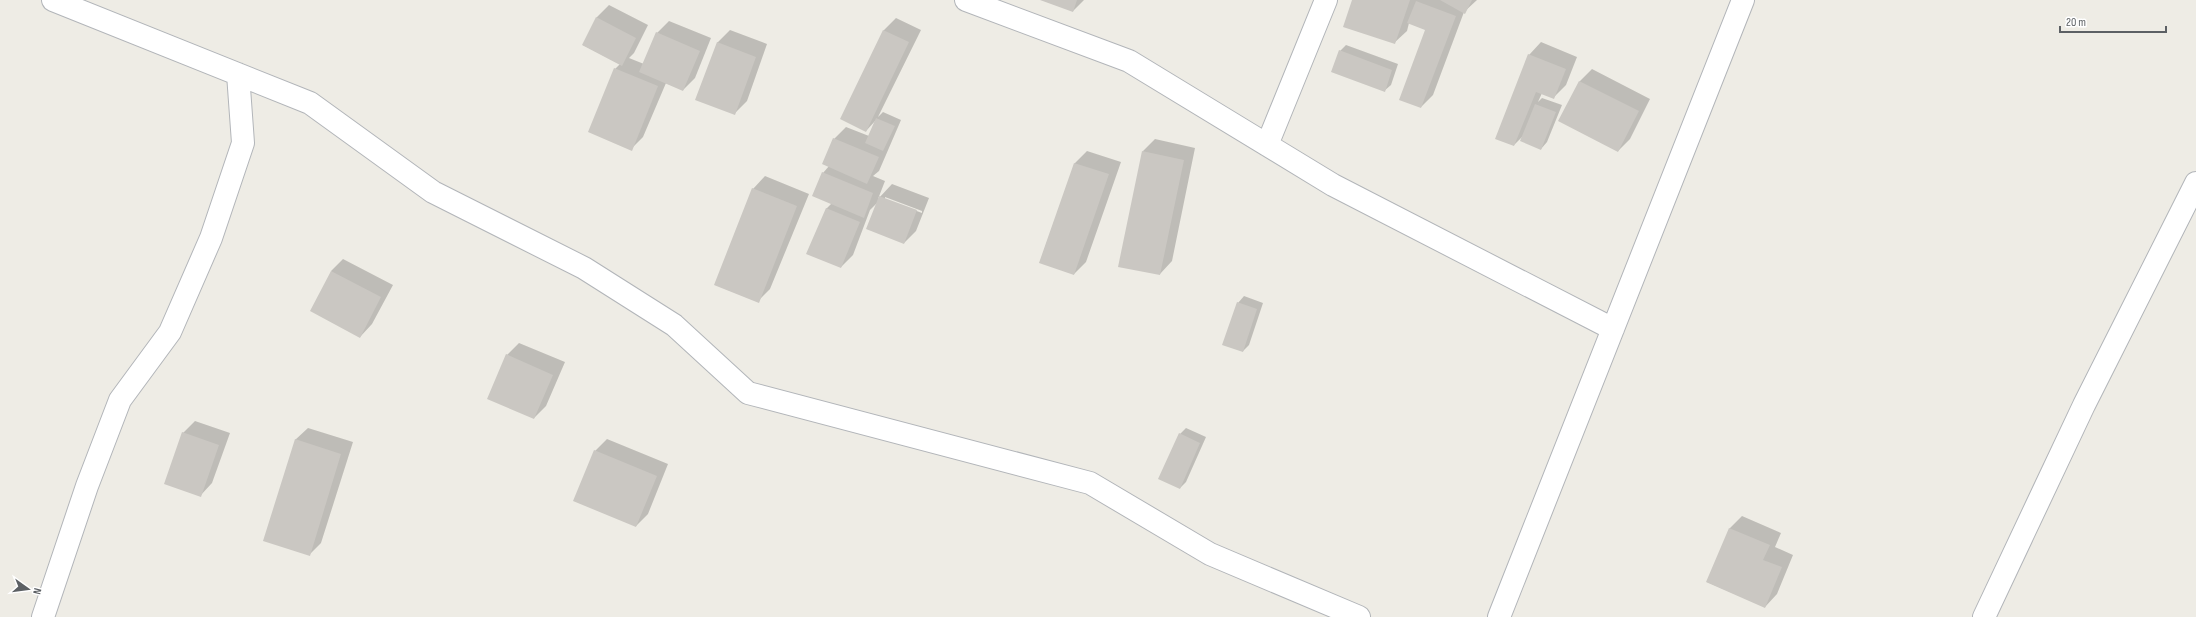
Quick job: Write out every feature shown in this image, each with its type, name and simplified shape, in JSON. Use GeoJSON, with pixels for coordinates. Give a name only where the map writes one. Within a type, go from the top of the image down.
{"type":"FeatureCollection","features":[{"type":"Feature","properties":{"kind":"street"},"geometry":{"type":"LineString","coordinates":[[53,0],[310,103],[433,192],[584,268],[674,325],[748,394],[1090,483],[1210,554],[1358,617]]}},
{"type":"Feature","properties":{"kind":"street"},"geometry":{"type":"LineString","coordinates":[[966,0],[1129,61],[1333,185],[1613,330]]}},
{"type":"Feature","properties":{"kind":"street"},"geometry":{"type":"LineString","coordinates":[[1267,145],[1326,0]]}},
{"type":"Feature","properties":{"kind":"street"},"geometry":{"type":"LineString","coordinates":[[1499,617],[1743,0]]}},
{"type":"Feature","properties":{"kind":"street"},"geometry":{"type":"LineString","coordinates":[[43,617],[87,486],[120,400],[170,332],[211,238],[243,143],[238,74]]}},
{"type":"Feature","properties":{"kind":"street"},"geometry":{"type":"LineString","coordinates":[[1984,617],[2084,405],[2196,183]]}},
{"type":"Feature","properties":{"kind":"building"},"geometry":{"type":"Polygon","coordinates":[[[1040,0],[1077,0],[1073,12],[1040,0]]]}},
{"type":"Feature","properties":{"kind":"building"},"geometry":{"type":"Polygon","coordinates":[[[1352,0],[1410,0],[1395,44],[1343,27],[1352,0]]]}},
{"type":"Feature","properties":{"kind":"building"},"geometry":{"type":"Polygon","coordinates":[[[1440,0],[1472,0],[1465,14],[1440,0]]]}},
{"type":"Feature","properties":{"kind":"building"},"geometry":{"type":"Polygon","coordinates":[[[1416,1],[1456,16],[1421,108],[1399,100],[1425,30],[1407,23],[1416,1]]]}},
{"type":"Feature","properties":{"kind":"building"},"geometry":{"type":"Polygon","coordinates":[[[596,17],[636,38],[622,66],[582,45],[596,17]]]}},
{"type":"Feature","properties":{"kind":"building"},"geometry":{"type":"Polygon","coordinates":[[[883,30],[909,42],[866,132],[840,119],[883,30]]]}},
{"type":"Feature","properties":{"kind":"building"},"geometry":{"type":"Polygon","coordinates":[[[656,32],[700,51],[683,91],[639,72],[656,32]]]}},
{"type":"Feature","properties":{"kind":"building"},"geometry":{"type":"Polygon","coordinates":[[[717,42],[756,57],[735,115],[695,100],[717,42]]]}},
{"type":"Feature","properties":{"kind":"building"},"geometry":{"type":"Polygon","coordinates":[[[1339,50],[1392,70],[1385,92],[1331,72],[1339,50]]]}},
{"type":"Feature","properties":{"kind":"building"},"geometry":{"type":"Polygon","coordinates":[[[1528,54],[1566,69],[1554,99],[1536,92],[1514,146],[1495,139],[1528,54]]]}},
{"type":"Feature","properties":{"kind":"building"},"geometry":{"type":"Polygon","coordinates":[[[614,68],[658,86],[632,151],[588,132],[614,68]]]}},
{"type":"Feature","properties":{"kind":"building"},"geometry":{"type":"Polygon","coordinates":[[[1579,81],[1639,111],[1618,152],[1558,121],[1579,81]]]}},
{"type":"Feature","properties":{"kind":"building"},"geometry":{"type":"Polygon","coordinates":[[[1535,104],[1556,112],[1541,150],[1520,141],[1535,104]]]}},
{"type":"Feature","properties":{"kind":"building"},"geometry":{"type":"Polygon","coordinates":[[[876,118],[895,126],[883,151],[865,143],[876,118]]]}},
{"type":"Feature","properties":{"kind":"building"},"geometry":{"type":"Polygon","coordinates":[[[833,138],[879,157],[867,184],[822,164],[833,138]]]}},
{"type":"Feature","properties":{"kind":"building"},"geometry":{"type":"Polygon","coordinates":[[[1142,151],[1184,160],[1160,275],[1118,267],[1142,151]]]}},
{"type":"Feature","properties":{"kind":"building"},"geometry":{"type":"Polygon","coordinates":[[[1074,163],[1109,174],[1074,275],[1039,263],[1074,163]]]}},
{"type":"Feature","properties":{"kind":"building"},"geometry":{"type":"Polygon","coordinates":[[[822,172],[873,193],[864,218],[812,196],[822,172]]]}},
{"type":"Feature","properties":{"kind":"building"},"geometry":{"type":"Polygon","coordinates":[[[752,188],[797,206],[759,303],[714,285],[752,188]]]}},
{"type":"Feature","properties":{"kind":"building"},"geometry":{"type":"Polygon","coordinates":[[[879,196],[917,210],[904,244],[866,229],[879,196]]]}},
{"type":"Feature","properties":{"kind":"building"},"geometry":{"type":"Polygon","coordinates":[[[826,208],[860,222],[841,268],[806,254],[826,208]]]}},
{"type":"Feature","properties":{"kind":"building"},"geometry":{"type":"Polygon","coordinates":[[[331,271],[381,297],[360,338],[310,311],[331,271]]]}},
{"type":"Feature","properties":{"kind":"building"},"geometry":{"type":"Polygon","coordinates":[[[1237,302],[1257,309],[1243,352],[1222,345],[1237,302]]]}},
{"type":"Feature","properties":{"kind":"building"},"geometry":{"type":"Polygon","coordinates":[[[506,354],[553,375],[534,419],[487,399],[506,354]]]}},
{"type":"Feature","properties":{"kind":"building"},"geometry":{"type":"Polygon","coordinates":[[[182,432],[219,445],[201,497],[164,484],[182,432]]]}},
{"type":"Feature","properties":{"kind":"building"},"geometry":{"type":"Polygon","coordinates":[[[1179,433],[1200,443],[1180,489],[1158,479],[1179,433]]]}},
{"type":"Feature","properties":{"kind":"building"},"geometry":{"type":"Polygon","coordinates":[[[295,439],[341,454],[310,556],[263,541],[295,439]]]}},
{"type":"Feature","properties":{"kind":"building"},"geometry":{"type":"Polygon","coordinates":[[[594,450],[657,476],[636,527],[573,501],[594,450]]]}},
{"type":"Feature","properties":{"kind":"building"},"geometry":{"type":"Polygon","coordinates":[[[1729,528],[1770,545],[1763,560],[1782,567],[1765,608],[1706,582],[1729,528]]]}}]}
